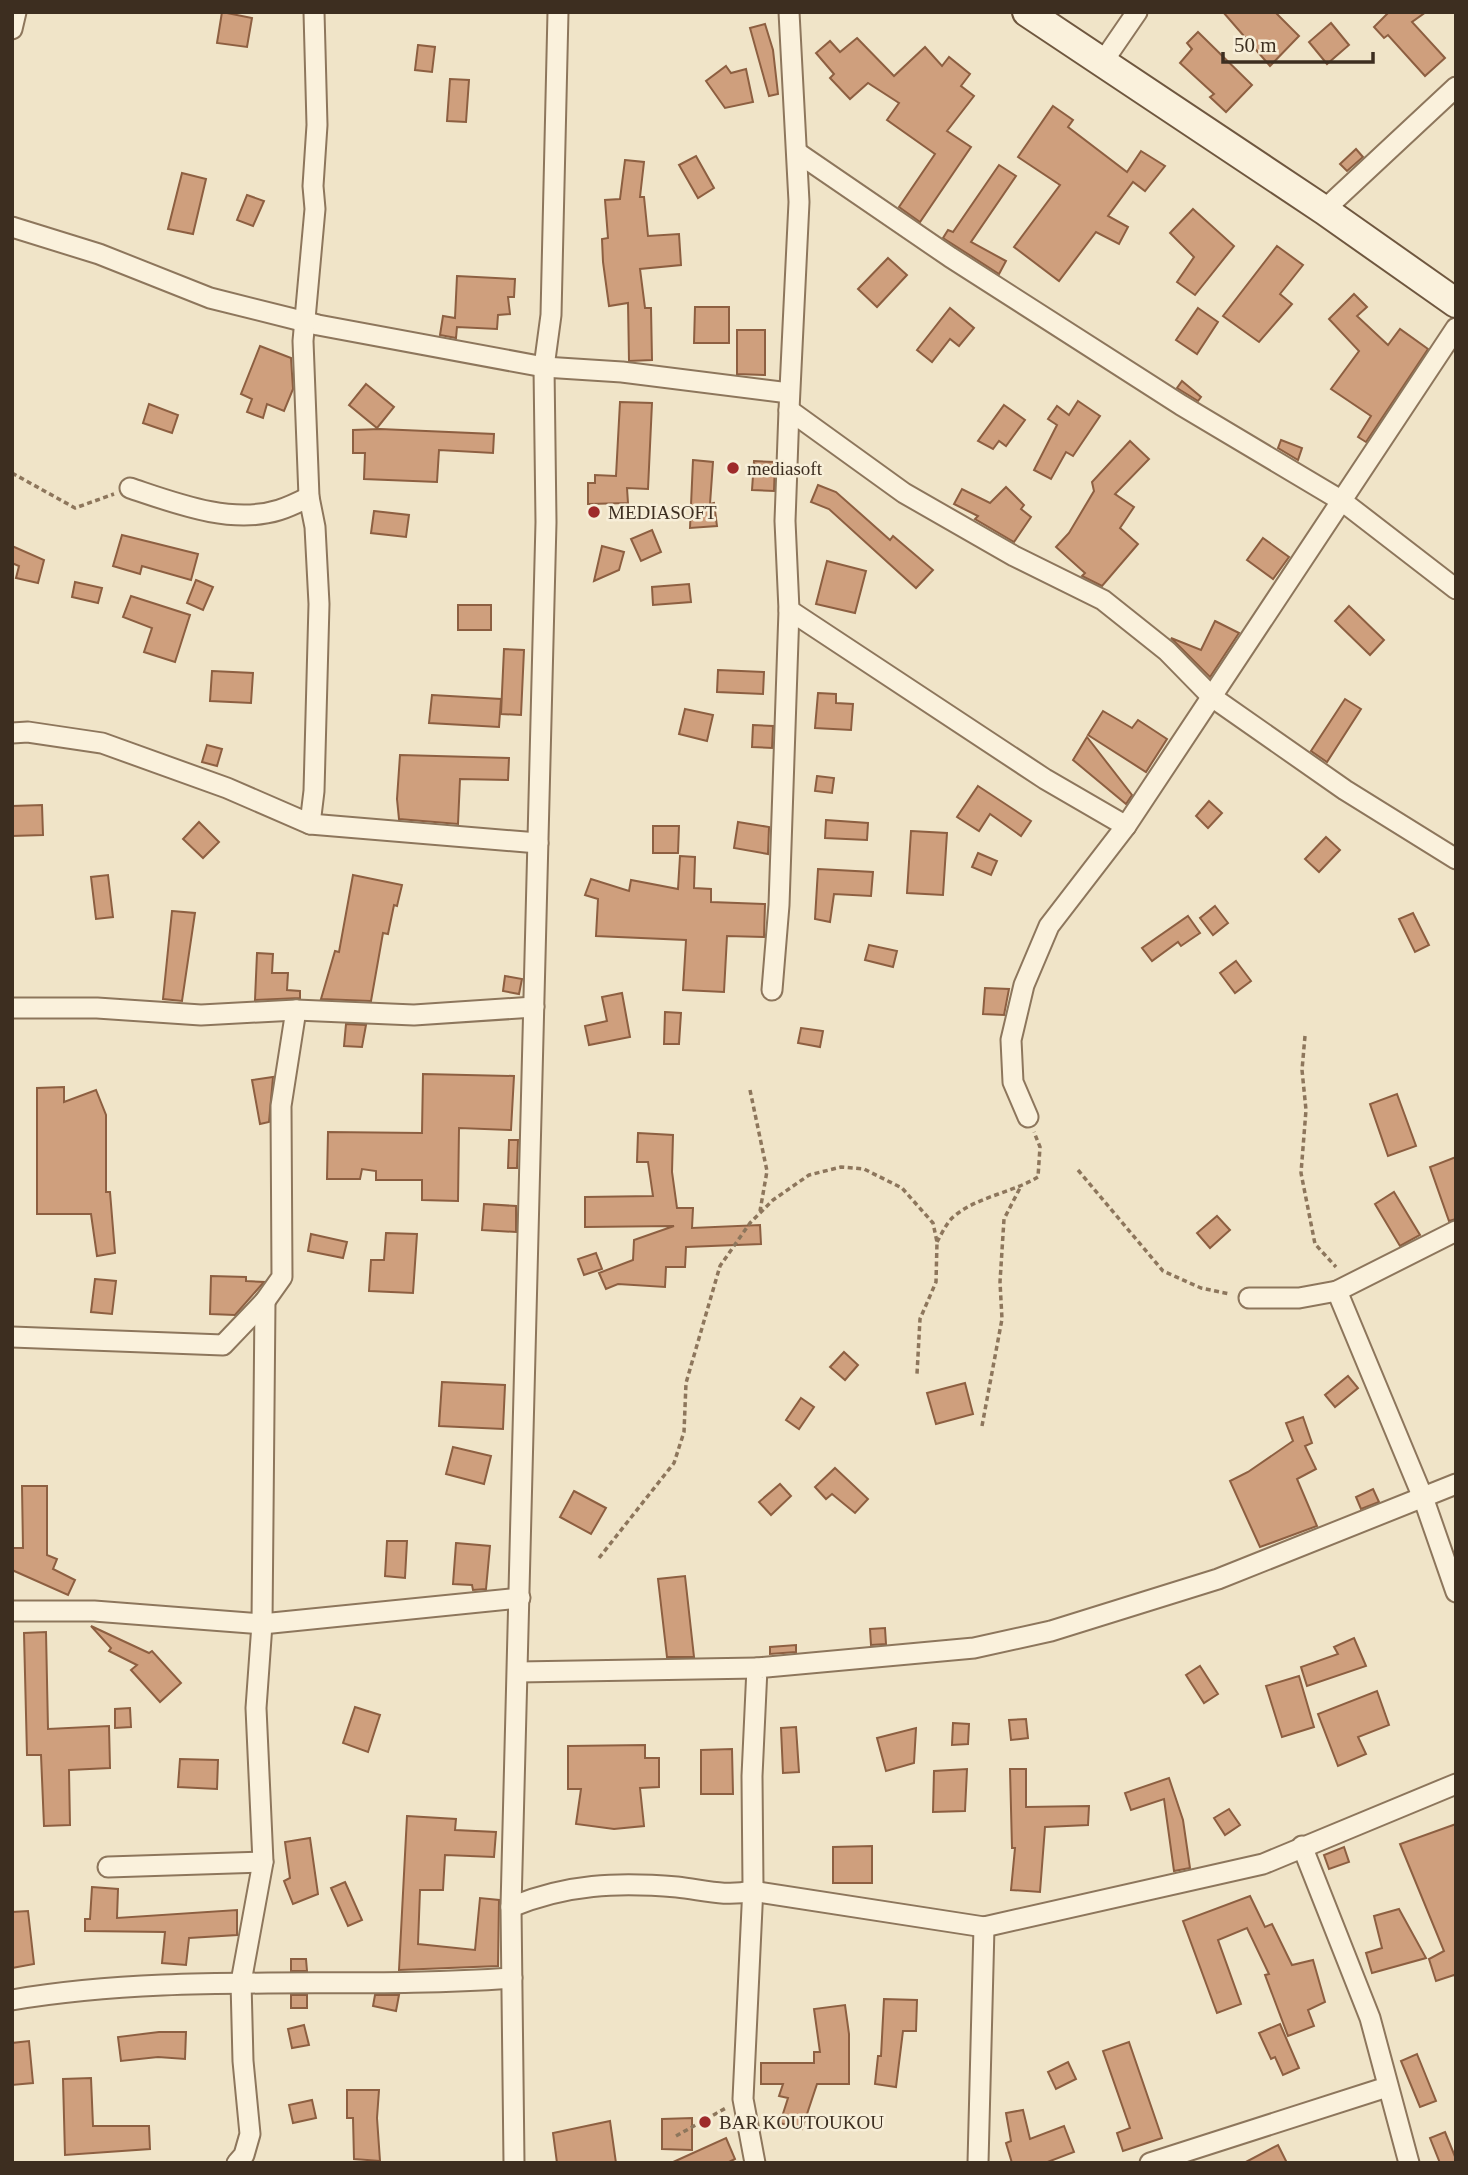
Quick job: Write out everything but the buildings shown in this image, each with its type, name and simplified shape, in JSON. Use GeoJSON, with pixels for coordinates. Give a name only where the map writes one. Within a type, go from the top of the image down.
{"type":"FeatureCollection","features":[{"type":"Feature","properties":{"kind":"street"},"geometry":{"type":"LineString","coordinates":[[12,29],[16,12]]}},
{"type":"Feature","properties":{"kind":"street"},"geometry":{"type":"LineString","coordinates":[[310,824],[314,791],[319,604],[315,527],[309,497],[304,321],[315,209],[313,186],[317,125],[314,12]]}},
{"type":"Feature","properties":{"kind":"street"},"geometry":{"type":"LineString","coordinates":[[514,2163],[511,1907],[546,522],[544,367],[551,315],[558,12]]}},
{"type":"Feature","properties":{"kind":"street"},"geometry":{"type":"LineString","coordinates":[[772,990],[779,905],[789,610],[786,521],[789,401],[799,202],[789,12]]}},
{"type":"Feature","properties":{"kind":"street"},"geometry":{"type":"LineString","coordinates":[[1027,12],[1324,210],[1456,303]]}},
{"type":"Feature","properties":{"kind":"street"},"geometry":{"type":"LineString","coordinates":[[1102,63],[1137,12]]}},
{"type":"Feature","properties":{"kind":"street"},"geometry":{"type":"LineString","coordinates":[[1324,210],[1456,87]]}},
{"type":"Feature","properties":{"kind":"street"},"geometry":{"type":"LineString","coordinates":[[798,153],[950,257],[1181,405],[1342,501],[1456,589]]}},
{"type":"Feature","properties":{"kind":"street"},"geometry":{"type":"LineString","coordinates":[[12,227],[99,254],[210,298],[304,321],[544,367],[622,372],[789,401],[870,472],[1014,556],[1103,600],[1167,651],[1212,697],[1345,790],[1456,859]]}},
{"type":"Feature","properties":{"kind":"street"},"geometry":{"type":"LineString","coordinates":[[1028,1117],[1013,1082],[1011,1040],[1024,985],[1049,926],[1126,826],[1456,328]]}},
{"type":"Feature","properties":{"kind":"street"},"geometry":{"type":"LineString","coordinates":[[130,488],[187,507],[235,513],[279,510],[309,497]]}},
{"type":"Feature","properties":{"kind":"street"},"geometry":{"type":"LineString","coordinates":[[789,610],[1045,779],[1126,826]]}},
{"type":"Feature","properties":{"kind":"street"},"geometry":{"type":"LineString","coordinates":[[12,733],[64,737],[125,750],[228,788],[310,824],[538,843]]}},
{"type":"Feature","properties":{"kind":"street"},"geometry":{"type":"LineString","coordinates":[[12,1007],[97,1008],[201,1014],[296,1010],[414,1015],[534,1007]]}},
{"type":"Feature","properties":{"kind":"street"},"geometry":{"type":"LineString","coordinates":[[12,1337],[223,1345],[265,1301],[282,1277],[281,1106],[296,1010]]}},
{"type":"Feature","properties":{"kind":"street"},"geometry":{"type":"LineString","coordinates":[[1249,1298],[1299,1298],[1337,1291],[1456,1231]]}},
{"type":"Feature","properties":{"kind":"street"},"geometry":{"type":"LineString","coordinates":[[1337,1291],[1424,1500],[1456,1592]]}},
{"type":"Feature","properties":{"kind":"street"},"geometry":{"type":"LineString","coordinates":[[237,2163],[244,2155],[250,2134],[243,2061],[241,1982],[263,1862],[256,1707],[261,1625],[265,1301]]}},
{"type":"Feature","properties":{"kind":"street"},"geometry":{"type":"LineString","coordinates":[[517,1672],[757,1668],[974,1648],[1051,1631],[1218,1579],[1424,1500],[1456,1484]]}},
{"type":"Feature","properties":{"kind":"street"},"geometry":{"type":"LineString","coordinates":[[12,1611],[94,1611],[261,1625],[520,1598]]}},
{"type":"Feature","properties":{"kind":"street"},"geometry":{"type":"LineString","coordinates":[[755,2163],[743,2099],[752,1891],[757,1668]]}},
{"type":"Feature","properties":{"kind":"street"},"geometry":{"type":"LineString","coordinates":[[511,1907],[538,1896],[605,1883],[690,1888],[729,1896],[752,1891],[984,1927],[1262,1864],[1456,1784]]}},
{"type":"Feature","properties":{"kind":"street"},"geometry":{"type":"LineString","coordinates":[[1302,1846],[1370,2018],[1409,2163]]}},
{"type":"Feature","properties":{"kind":"street"},"geometry":{"type":"LineString","coordinates":[[108,1867],[263,1862]]}},
{"type":"Feature","properties":{"kind":"street"},"geometry":{"type":"LineString","coordinates":[[978,2163],[984,1927]]}},
{"type":"Feature","properties":{"kind":"street"},"geometry":{"type":"LineString","coordinates":[[12,2000],[52,1993],[241,1982],[431,1984],[512,1978]]}},
{"type":"Feature","properties":{"kind":"street"},"geometry":{"type":"LineString","coordinates":[[1150,2163],[1387,2087]]}},
{"type":"Feature","properties":{"kind":"path"},"geometry":{"type":"LineString","coordinates":[[12,473],[75,508],[130,488]]}},
{"type":"Feature","properties":{"kind":"path"},"geometry":{"type":"LineString","coordinates":[[1305,1036],[1302,1070],[1306,1110],[1301,1174],[1315,1244],[1336,1267]]}},
{"type":"Feature","properties":{"kind":"path"},"geometry":{"type":"LineString","coordinates":[[750,1090],[766,1171],[760,1213]]}},
{"type":"Feature","properties":{"kind":"path"},"geometry":{"type":"LineString","coordinates":[[937,1242],[952,1218],[986,1199],[1020,1188],[1038,1177],[1040,1147],[1028,1117]]}},
{"type":"Feature","properties":{"kind":"path"},"geometry":{"type":"LineString","coordinates":[[599,1558],[674,1463],[684,1432],[685,1383],[720,1266],[760,1213],[809,1175],[841,1167],[864,1169],[902,1188],[917,1201],[933,1223],[937,1242],[936,1282],[920,1319],[917,1374]]}},
{"type":"Feature","properties":{"kind":"path"},"geometry":{"type":"LineString","coordinates":[[1078,1170],[1163,1270],[1201,1288],[1249,1298]]}},
{"type":"Feature","properties":{"kind":"path"},"geometry":{"type":"LineString","coordinates":[[982,1426],[1002,1319],[1000,1282],[1004,1219],[1020,1188]]}},
{"type":"Feature","properties":{"kind":"path"},"geometry":{"type":"LineString","coordinates":[[676,2136],[743,2099]]}},
{"type":"Feature","properties":{"kind":"place","name":"mediasoft"},"geometry":{"type":"Point","coordinates":[733,468]}},
{"type":"Feature","properties":{"kind":"place","name":"MEDIASOFT"},"geometry":{"type":"Point","coordinates":[594,512]}},
{"type":"Feature","properties":{"kind":"place","name":"BAR KOUTOUKOU"},"geometry":{"type":"Point","coordinates":[705,2122]}}]}
